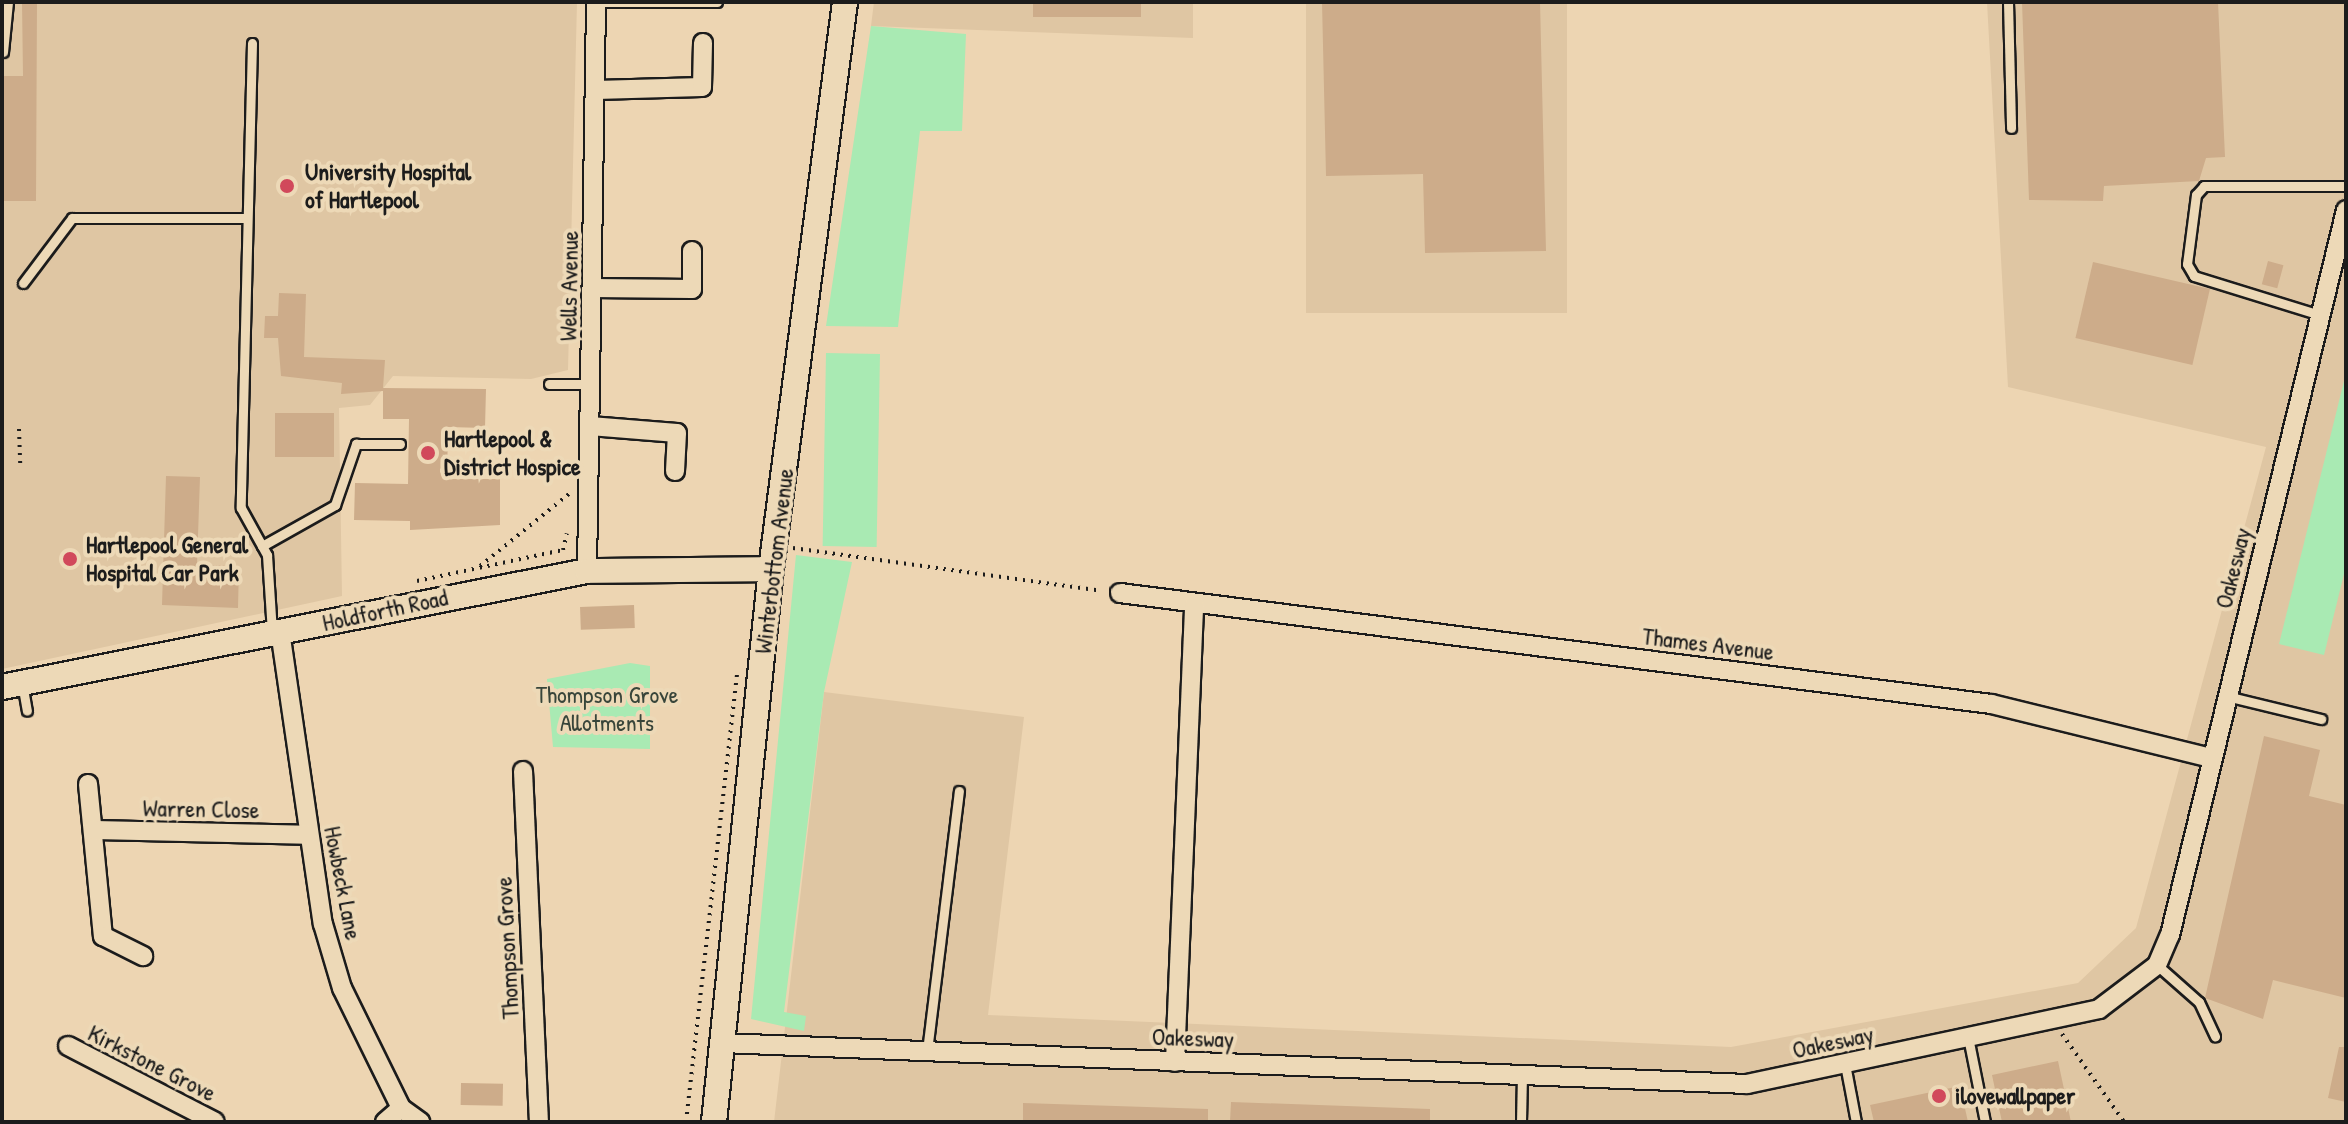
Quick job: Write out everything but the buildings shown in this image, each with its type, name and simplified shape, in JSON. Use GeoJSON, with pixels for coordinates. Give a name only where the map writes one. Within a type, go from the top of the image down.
{"type":"FeatureCollection","features":[{"type":"Feature","properties":{"kind":"street","name":"Wells Avenue"},"geometry":{"type":"LineString","coordinates":[[587,571],[596,2]]}},
{"type":"Feature","properties":{"kind":"street","name":"Winterbottom Avenue"},"geometry":{"type":"LineString","coordinates":[[714,1122],[771,569],[845,2]]}},
{"type":"Feature","properties":{"kind":"street"},"geometry":{"type":"LineString","coordinates":[[596,90],[702,87],[703,43]]}},
{"type":"Feature","properties":{"kind":"street","name":"Oakesway"},"geometry":{"type":"LineString","coordinates":[[722,1043],[1747,1084],[2099,1009],[2157,965],[2346,210]]}},
{"type":"Feature","properties":{"kind":"street"},"geometry":{"type":"LineString","coordinates":[[592,288],[692,289],[692,251]]}},
{"type":"Feature","properties":{"kind":"street"},"geometry":{"type":"LineString","coordinates":[[590,426],[677,433],[675,471]]}},
{"type":"Feature","properties":{"kind":"street","name":"Holdforth Road"},"geometry":{"type":"LineString","coordinates":[[12,685],[587,571],[771,569]]}},
{"type":"Feature","properties":{"kind":"street","name":"Thames Avenue"},"geometry":{"type":"LineString","coordinates":[[1120,593],[1991,704],[2211,758]]}},
{"type":"Feature","properties":{"kind":"street"},"geometry":{"type":"LineString","coordinates":[[1175,1062],[1194,603]]}},
{"type":"Feature","properties":{"kind":"street","name":"Howbeck Lane"},"geometry":{"type":"LineString","coordinates":[[276,632],[308,835],[342,988],[401,1108],[420,1122]]}},
{"type":"Feature","properties":{"kind":"street","name":"Thompson Grove"},"geometry":{"type":"LineString","coordinates":[[523,771],[539,1122]]}},
{"type":"Feature","properties":{"kind":"street"},"geometry":{"type":"LineString","coordinates":[[88,784],[103,936],[143,956]]}},
{"type":"Feature","properties":{"kind":"street","name":"Warren Close"},"geometry":{"type":"LineString","coordinates":[[93,830],[308,835]]}},
{"type":"Feature","properties":{"kind":"street","name":"Kirkstone Grove"},"geometry":{"type":"LineString","coordinates":[[68,1046],[215,1122]]}},
{"type":"Feature","properties":{"kind":"street"},"geometry":{"type":"LineString","coordinates":[[385,1122],[401,1108]]}},
{"type":"Feature","properties":{"kind":"lane"},"geometry":{"type":"LineString","coordinates":[[3,52],[8,2]]}},
{"type":"Feature","properties":{"kind":"lane"},"geometry":{"type":"LineString","coordinates":[[596,2],[717,2]]}},
{"type":"Feature","properties":{"kind":"lane"},"geometry":{"type":"LineString","coordinates":[[2008,2],[2011,128]]}},
{"type":"Feature","properties":{"kind":"lane"},"geometry":{"type":"LineString","coordinates":[[252,43],[241,508],[262,546],[276,632]]}},
{"type":"Feature","properties":{"kind":"lane"},"geometry":{"type":"LineString","coordinates":[[2320,315],[2194,276],[2187,264],[2196,195],[2204,186],[2346,186]]}},
{"type":"Feature","properties":{"kind":"lane"},"geometry":{"type":"LineString","coordinates":[[23,283],[72,218],[246,218]]}},
{"type":"Feature","properties":{"kind":"lane"},"geometry":{"type":"LineString","coordinates":[[549,384],[591,384]]}},
{"type":"Feature","properties":{"kind":"lane"},"geometry":{"type":"LineString","coordinates":[[262,546],[335,505],[356,444],[400,444]]}},
{"type":"Feature","properties":{"kind":"lane"},"geometry":{"type":"LineString","coordinates":[[12,685],[27,711]]}},
{"type":"Feature","properties":{"kind":"lane"},"geometry":{"type":"LineString","coordinates":[[2226,696],[2321,719]]}},
{"type":"Feature","properties":{"kind":"lane"},"geometry":{"type":"LineString","coordinates":[[927,1051],[959,791]]}},
{"type":"Feature","properties":{"kind":"lane"},"geometry":{"type":"LineString","coordinates":[[2157,965],[2199,1002],[2215,1036]]}},
{"type":"Feature","properties":{"kind":"lane"},"geometry":{"type":"LineString","coordinates":[[1968,1037],[1985,1122]]}},
{"type":"Feature","properties":{"kind":"lane"},"geometry":{"type":"LineString","coordinates":[[1845,1064],[1856,1122]]}},
{"type":"Feature","properties":{"kind":"lane"},"geometry":{"type":"LineString","coordinates":[[1521,1122],[1522,1075]]}},
{"type":"Feature","properties":{"kind":"path"},"geometry":{"type":"LineString","coordinates":[[19,429],[20,466]]}},
{"type":"Feature","properties":{"kind":"path"},"geometry":{"type":"LineString","coordinates":[[478,567],[572,492]]}},
{"type":"Feature","properties":{"kind":"path"},"geometry":{"type":"LineString","coordinates":[[789,547],[1120,593]]}},
{"type":"Feature","properties":{"kind":"path"},"geometry":{"type":"LineString","coordinates":[[686,1122],[737,666]]}},
{"type":"Feature","properties":{"kind":"path"},"geometry":{"type":"LineString","coordinates":[[2051,1019],[2124,1122]]}},
{"type":"Feature","properties":{"kind":"shaded area","name":"University Hospital of Hartlepool"},"geometry":{"type":"Polygon","coordinates":[[[2,2],[577,2],[568,370],[531,379],[393,376],[370,405],[339,408],[342,596],[2,669],[2,2]]]}},
{"type":"Feature","properties":{"kind":"shaded area"},"geometry":{"type":"Polygon","coordinates":[[[874,2],[1193,2],[1193,38],[871,26],[874,2]]]}},
{"type":"Feature","properties":{"kind":"shaded area"},"geometry":{"type":"Polygon","coordinates":[[[1306,2],[1567,2],[1567,313],[1306,313],[1306,2]]]}},
{"type":"Feature","properties":{"kind":"shaded area"},"geometry":{"type":"Polygon","coordinates":[[[1987,2],[2346,2],[2346,1122],[774,1122],[824,692],[1024,717],[988,1015],[1731,1047],[2078,983],[2136,928],[2266,447],[2008,387],[1987,2]]]}},
{"type":"Feature","properties":{"kind":"green space"},"geometry":{"type":"Polygon","coordinates":[[[871,26],[966,34],[962,131],[920,131],[898,327],[826,326],[871,26]]]}},
{"type":"Feature","properties":{"kind":"green space"},"geometry":{"type":"Polygon","coordinates":[[[826,353],[880,354],[877,547],[823,546],[826,353]]]}},
{"type":"Feature","properties":{"kind":"green space"},"geometry":{"type":"Polygon","coordinates":[[[2346,373],[2346,566],[2324,655],[2279,644],[2346,373]]]}},
{"type":"Feature","properties":{"kind":"green space"},"geometry":{"type":"Polygon","coordinates":[[[796,555],[852,562],[824,692],[784,1012],[806,1016],[804,1031],[751,1019],[796,555]]]}},
{"type":"Feature","properties":{"kind":"green space","name":"Thompson Grove Allotments"},"geometry":{"type":"Polygon","coordinates":[[[630,663],[650,666],[650,749],[553,747],[547,679],[630,663]]]}},
{"type":"Feature","properties":{"kind":"place","name":"University Hospital of Hartlepool"},"geometry":{"type":"Point","coordinates":[287,186]}},
{"type":"Feature","properties":{"kind":"place","name":"Hartlepool & District Hospice"},"geometry":{"type":"Point","coordinates":[428,453]}},
{"type":"Feature","properties":{"kind":"place","name":"Hartlepool General Hospital Car Park"},"geometry":{"type":"Point","coordinates":[70,559]}},
{"type":"Feature","properties":{"kind":"place","name":"ilovewallpaper"},"geometry":{"type":"Point","coordinates":[1939,1096]}}]}
